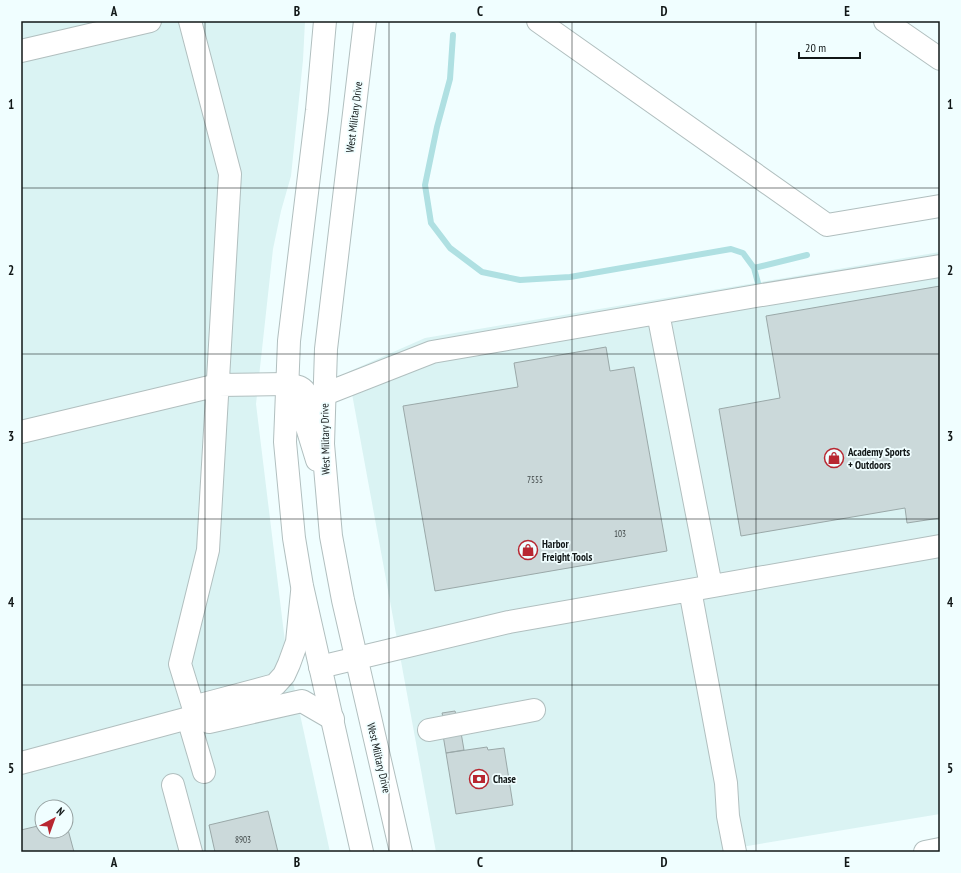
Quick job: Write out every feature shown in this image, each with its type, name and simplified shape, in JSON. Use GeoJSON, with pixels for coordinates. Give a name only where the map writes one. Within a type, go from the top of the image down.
{"type":"FeatureCollection","features":[{"type":"Feature","properties":{"kind":"main road"},"geometry":{"type":"LineString","coordinates":[[21,51],[150,21]]}},
{"type":"Feature","properties":{"kind":"main road"},"geometry":{"type":"LineString","coordinates":[[190,21],[230,174],[208,550],[180,664],[204,772]]}},
{"type":"Feature","properties":{"kind":"main road"},"geometry":{"type":"LineString","coordinates":[[325,21],[317,110],[289,341],[286,442],[294,538],[302,586],[362,852]]}},
{"type":"Feature","properties":{"kind":"main road","name":"West Military Drive"},"geometry":{"type":"LineString","coordinates":[[365,21],[326,349],[323,444],[331,536],[356,658],[401,852]]}},
{"type":"Feature","properties":{"kind":"main road"},"geometry":{"type":"LineString","coordinates":[[538,21],[827,225],[940,206]]}},
{"type":"Feature","properties":{"kind":"main road"},"geometry":{"type":"LineString","coordinates":[[885,21],[940,59]]}},
{"type":"Feature","properties":{"kind":"main road"},"geometry":{"type":"LineString","coordinates":[[325,394],[432,352],[940,266]]}},
{"type":"Feature","properties":{"kind":"main road"},"geometry":{"type":"LineString","coordinates":[[658,313],[711,586]]}},
{"type":"Feature","properties":{"kind":"main road"},"geometry":{"type":"LineString","coordinates":[[21,432],[218,385],[287,384],[301,387],[305,390],[306,424],[327,492]]}},
{"type":"Feature","properties":{"kind":"main road"},"geometry":{"type":"LineString","coordinates":[[320,667],[509,622],[940,546]]}},
{"type":"Feature","properties":{"kind":"main road"},"geometry":{"type":"LineString","coordinates":[[192,717],[204,704],[275,685],[284,675],[297,642],[302,586]]}},
{"type":"Feature","properties":{"kind":"main road"},"geometry":{"type":"LineString","coordinates":[[690,590],[726,783],[728,816],[735,852]]}},
{"type":"Feature","properties":{"kind":"main road"},"geometry":{"type":"LineString","coordinates":[[21,763],[192,717],[210,722],[302,701],[333,719]]}},
{"type":"Feature","properties":{"kind":"main road"},"geometry":{"type":"LineString","coordinates":[[429,730],[534,710]]}},
{"type":"Feature","properties":{"kind":"main road"},"geometry":{"type":"LineString","coordinates":[[173,785],[190,852]]}},
{"type":"Feature","properties":{"kind":"main road"},"geometry":{"type":"LineString","coordinates":[[925,852],[940,849]]}},
{"type":"Feature","properties":{"kind":"shaded area"},"geometry":{"type":"Polygon","coordinates":[[[21,21],[305,21],[303,60],[291,176],[281,211],[273,249],[256,404],[286,650],[330,852],[21,852],[21,21]]]}},
{"type":"Feature","properties":{"kind":"shaded area"},"geometry":{"type":"Polygon","coordinates":[[[940,252],[940,814],[711,852],[436,852],[348,372],[425,338],[940,252]]]}},
{"type":"Feature","properties":{"kind":"building","name":"Academy Sports + Outdoors"},"geometry":{"type":"Polygon","coordinates":[[[940,286],[940,518],[907,523],[905,508],[741,536],[719,409],[780,398],[766,316],[940,286]]]}},
{"type":"Feature","properties":{"kind":"building"},"geometry":{"type":"Polygon","coordinates":[[[606,347],[610,371],[634,367],[667,551],[435,591],[403,406],[518,387],[514,363],[606,347]]]}},
{"type":"Feature","properties":{"kind":"building"},"geometry":{"type":"Polygon","coordinates":[[[455,711],[456,715],[458,715],[464,750],[446,753],[440,717],[443,717],[442,713],[455,711]]]}},
{"type":"Feature","properties":{"kind":"building","name":"Chase"},"geometry":{"type":"Polygon","coordinates":[[[487,747],[488,750],[504,748],[513,805],[456,814],[446,753],[487,747]]]}},
{"type":"Feature","properties":{"kind":"building"},"geometry":{"type":"Polygon","coordinates":[[[268,811],[278,852],[215,852],[209,825],[268,811]]]}},
{"type":"Feature","properties":{"kind":"building"},"geometry":{"type":"Polygon","coordinates":[[[34,827],[34,839],[71,839],[74,852],[21,852],[21,830],[34,827]]]}},
{"type":"Feature","properties":{"kind":"waterway"},"geometry":{"type":"LineString","coordinates":[[453,35],[450,79],[437,127],[425,185],[431,223],[450,248],[482,272],[520,280],[570,277],[731,249],[743,253],[754,268],[758,283]]}},
{"type":"Feature","properties":{"kind":"waterway"},"geometry":{"type":"LineString","coordinates":[[754,268],[807,255]]}},
{"type":"Feature","properties":{"kind":"place","name":"Academy Sports + Outdoors"},"geometry":{"type":"Point","coordinates":[834,458]}},
{"type":"Feature","properties":{"kind":"place","name":"Harbor Freight Tools"},"geometry":{"type":"Point","coordinates":[528,550]}},
{"type":"Feature","properties":{"kind":"place","name":"Chase"},"geometry":{"type":"Point","coordinates":[479,779]}}]}
